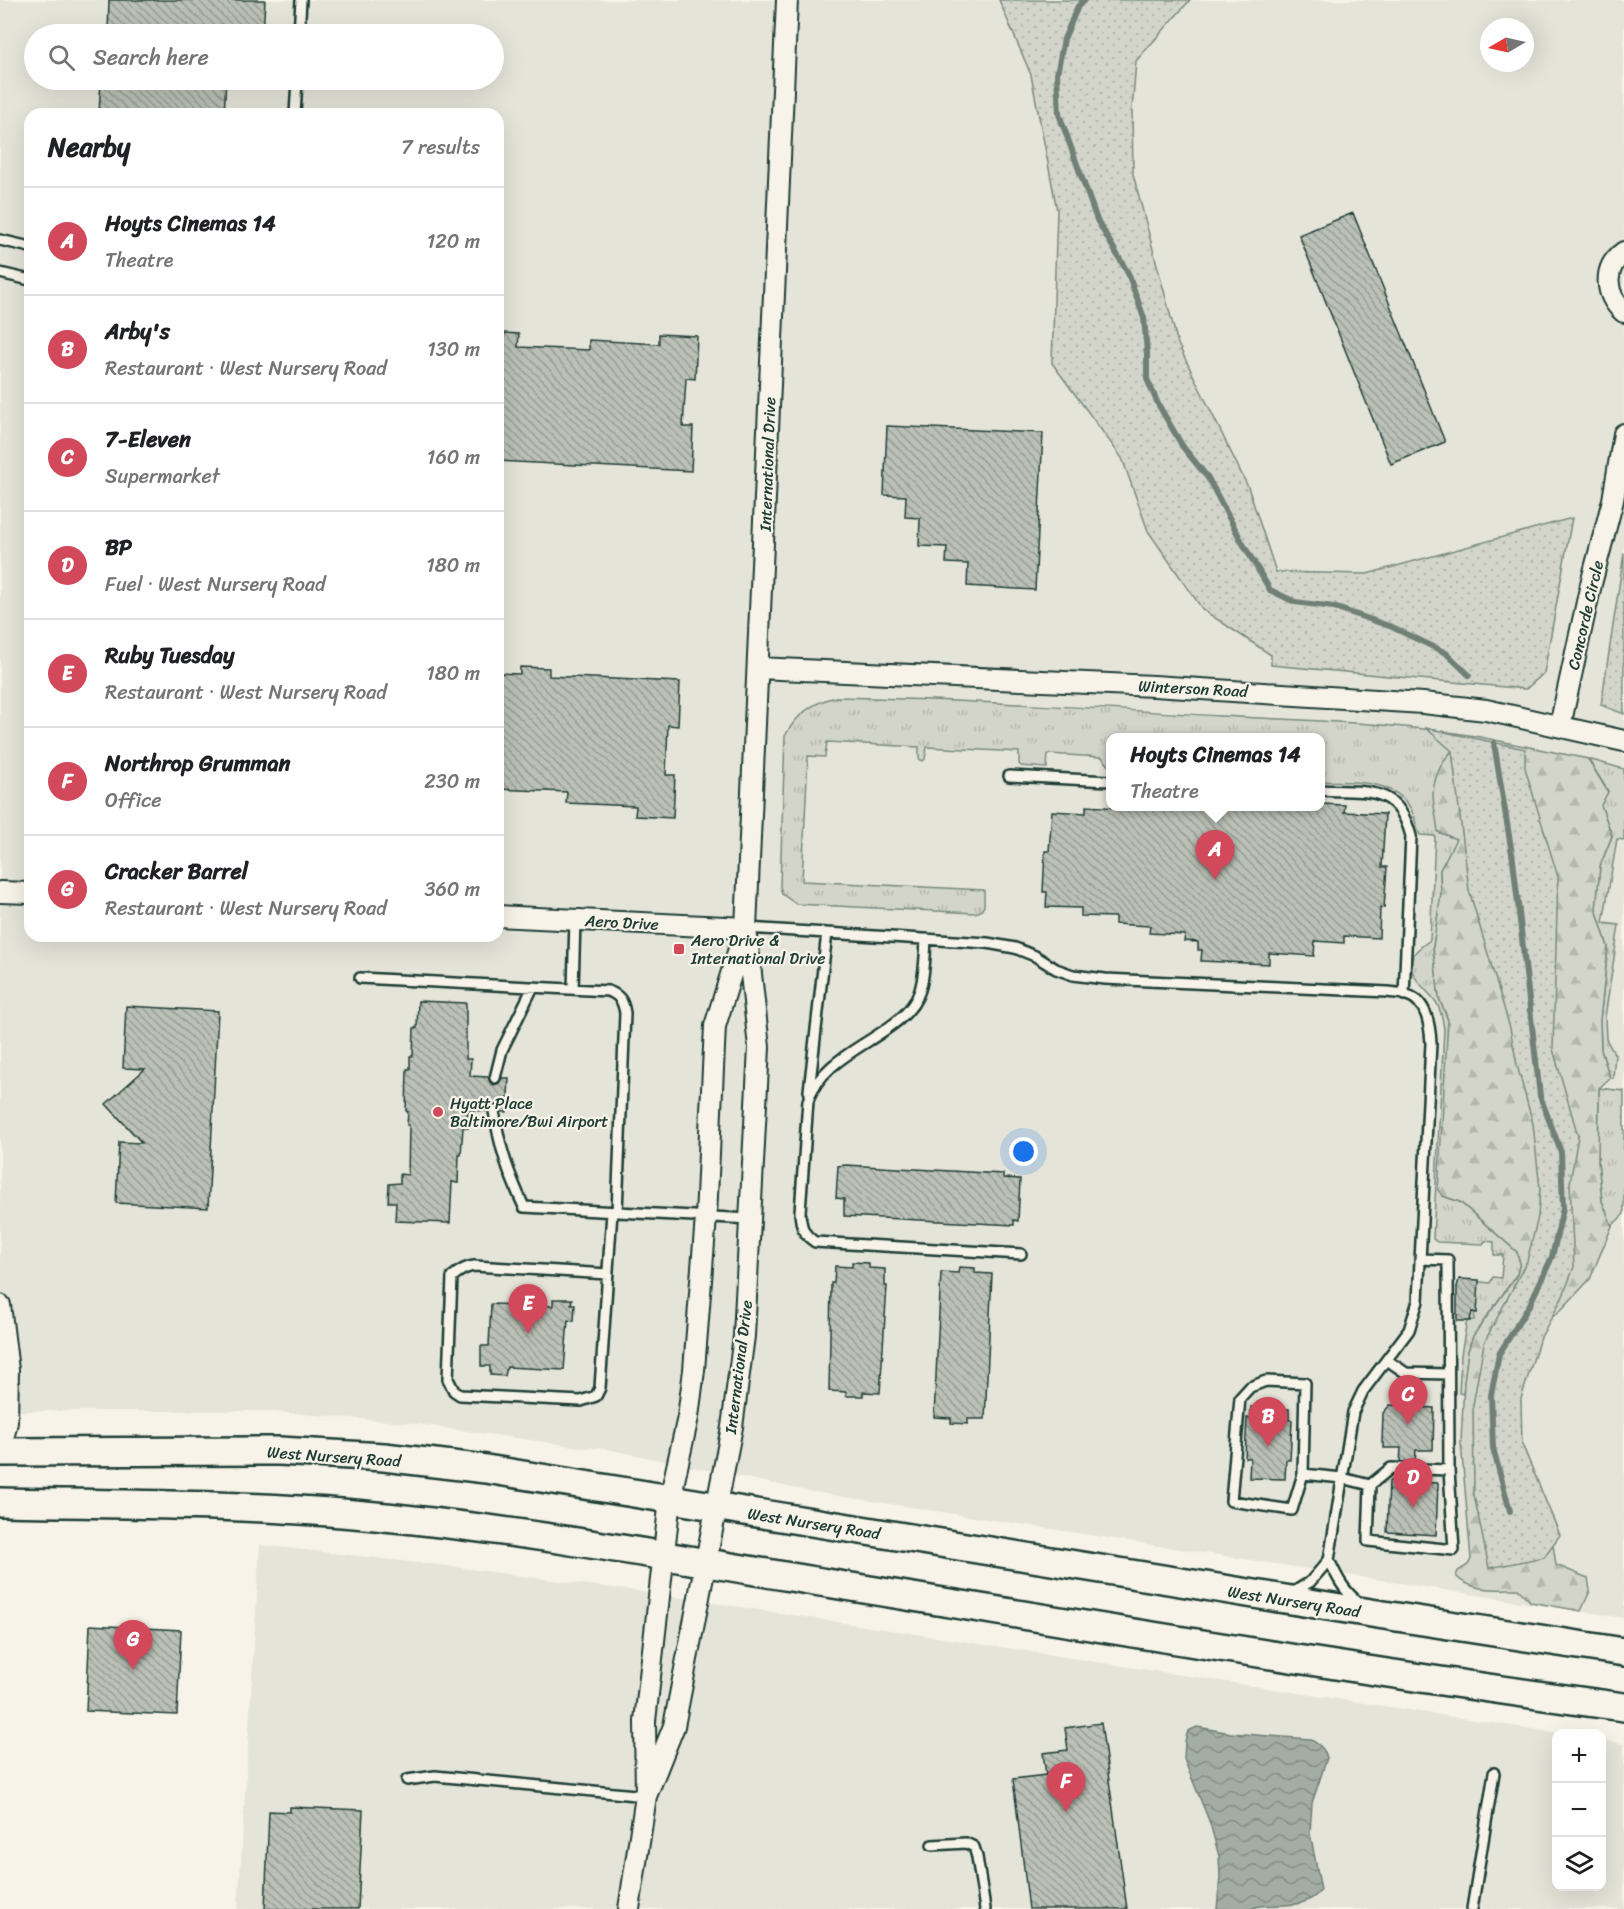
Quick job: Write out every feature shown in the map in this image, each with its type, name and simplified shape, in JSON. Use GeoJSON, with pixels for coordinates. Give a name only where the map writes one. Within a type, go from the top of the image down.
{"type":"FeatureCollection","features":[{"type":"Feature","properties":{"kind":"main road","name":"West Nursery Road"},"geometry":{"type":"LineString","coordinates":[[0,1452],[279,1451],[384,1458],[486,1469],[1624,1652]]}},
{"type":"Feature","properties":{"kind":"main road"},"geometry":{"type":"LineString","coordinates":[[0,1502],[222,1505],[452,1524],[664,1556],[1463,1686],[1624,1707]]}},
{"type":"Feature","properties":{"kind":"street","name":"International Drive"},"geometry":{"type":"LineString","coordinates":[[646,1796],[674,1726],[732,1427],[744,1336],[759,1047],[746,927],[787,0]]}},
{"type":"Feature","properties":{"kind":"street"},"geometry":{"type":"LineString","coordinates":[[1624,252],[1611,268],[1608,285],[1613,300],[1624,312]]}},
{"type":"Feature","properties":{"kind":"street","name":"Concorde Circle"},"geometry":{"type":"LineString","coordinates":[[1560,726],[1613,500],[1624,434]]}},
{"type":"Feature","properties":{"kind":"street","name":"Winterson Road"},"geometry":{"type":"LineString","coordinates":[[758,668],[1363,698],[1486,710],[1624,741]]}},
{"type":"Feature","properties":{"kind":"street"},"geometry":{"type":"LineString","coordinates":[[0,892],[24,894]]}},
{"type":"Feature","properties":{"kind":"street","name":"Aero Drive"},"geometry":{"type":"LineString","coordinates":[[504,916],[746,927]]}},
{"type":"Feature","properties":{"kind":"street","name":"International Drive"},"geometry":{"type":"LineString","coordinates":[[629,1909],[646,1796],[645,1721],[670,1499],[687,1418],[694,1370],[706,1217],[715,1026],[746,927]]}},
{"type":"Feature","properties":{"kind":"street"},"geometry":{"type":"LineString","coordinates":[[0,1305],[8,1370],[7,1422],[0,1452]]}},
{"type":"Feature","properties":{"kind":"lane"},"geometry":{"type":"LineString","coordinates":[[300,24],[301,0]]}},
{"type":"Feature","properties":{"kind":"lane"},"geometry":{"type":"LineString","coordinates":[[295,108],[296,90]]}},
{"type":"Feature","properties":{"kind":"lane"},"geometry":{"type":"LineString","coordinates":[[0,240],[24,246]]}},
{"type":"Feature","properties":{"kind":"lane"},"geometry":{"type":"LineString","coordinates":[[0,273],[24,279]]}},
{"type":"Feature","properties":{"kind":"lane"},"geometry":{"type":"LineString","coordinates":[[1009,776],[1106,781]]}},
{"type":"Feature","properties":{"kind":"lane"},"geometry":{"type":"LineString","coordinates":[[1325,790],[1384,795],[1394,801],[1408,823],[1411,837],[1404,995]]}},
{"type":"Feature","properties":{"kind":"lane"},"geometry":{"type":"LineString","coordinates":[[573,989],[575,920]]}},
{"type":"Feature","properties":{"kind":"lane"},"geometry":{"type":"LineString","coordinates":[[746,927],[987,943],[1015,948],[1073,975],[1409,995],[1420,1003],[1430,1028],[1431,1044],[1418,1300],[1409,1330],[1363,1391],[1353,1412],[1329,1560],[1310,1582],[1278,1598]]}},
{"type":"Feature","properties":{"kind":"lane"},"geometry":{"type":"LineString","coordinates":[[827,933],[808,1101],[800,1212],[805,1235],[815,1242],[1021,1254]]}},
{"type":"Feature","properties":{"kind":"lane"},"geometry":{"type":"LineString","coordinates":[[808,1101],[819,1078],[832,1066],[900,1018],[914,1002],[920,990],[926,939]]}},
{"type":"Feature","properties":{"kind":"lane"},"geometry":{"type":"LineString","coordinates":[[360,978],[608,990],[618,995],[624,1003],[615,1212],[600,1388],[596,1396],[581,1401],[460,1395],[453,1391],[448,1380],[452,1277],[457,1273],[465,1267],[474,1266],[608,1274]]}},
{"type":"Feature","properties":{"kind":"lane"},"geometry":{"type":"LineString","coordinates":[[495,1077],[502,1050],[533,987]]}},
{"type":"Feature","properties":{"kind":"lane"},"geometry":{"type":"LineString","coordinates":[[494,1112],[498,1141],[508,1172],[524,1207],[750,1219]]}},
{"type":"Feature","properties":{"kind":"lane"},"geometry":{"type":"LineString","coordinates":[[1420,1259],[1448,1260],[1449,1470],[1454,1550],[1368,1541],[1370,1485],[1390,1468],[1449,1470]]}},
{"type":"Feature","properties":{"kind":"lane"},"geometry":{"type":"LineString","coordinates":[[1387,1359],[1406,1373],[1448,1374]]}},
{"type":"Feature","properties":{"kind":"lane"},"geometry":{"type":"LineString","coordinates":[[1266,1381],[1305,1383],[1303,1474],[1292,1510],[1231,1501],[1240,1398],[1250,1387],[1266,1381]]}},
{"type":"Feature","properties":{"kind":"lane"},"geometry":{"type":"LineString","coordinates":[[1303,1474],[1342,1478],[1370,1485]]}},
{"type":"Feature","properties":{"kind":"lane"},"geometry":{"type":"LineString","coordinates":[[1329,1560],[1338,1581],[1347,1593],[1371,1613]]}},
{"type":"Feature","properties":{"kind":"lane"},"geometry":{"type":"LineString","coordinates":[[1472,1909],[1494,1773]]}},
{"type":"Feature","properties":{"kind":"lane"},"geometry":{"type":"LineString","coordinates":[[407,1780],[435,1776],[646,1796]]}},
{"type":"Feature","properties":{"kind":"lane"},"geometry":{"type":"LineString","coordinates":[[932,1845],[966,1843],[974,1847],[985,1909]]}},
{"type":"Feature","properties":{"kind":"shaded area"},"geometry":{"type":"Polygon","coordinates":[[[0,0],[999,0],[1031,75],[1057,210],[1052,363],[1122,458],[1148,531],[1203,610],[1271,655],[1271,665],[1544,673],[1572,519],[1367,574],[1276,572],[1248,487],[1178,344],[1133,174],[1132,111],[1136,61],[1190,0],[1624,0],[1624,553],[1601,705],[1624,714],[1624,1618],[813,1492],[602,1448],[586,1448],[410,1423],[264,1411],[0,1411],[0,0]],[[1540,1189],[1473,1405],[1559,1535],[1522,1444],[1521,1399],[1539,1341],[1563,1296],[1540,1189]]]}},
{"type":"Feature","properties":{"kind":"shaded area"},"geometry":{"type":"Polygon","coordinates":[[[260,1545],[447,1566],[643,1592],[1552,1732],[1552,1891],[1606,1891],[1606,1741],[1624,1744],[1624,1909],[238,1909],[260,1545]]]}},
{"type":"Feature","properties":{"kind":"green space"},"geometry":{"type":"Polygon","coordinates":[[[999,0],[1190,0],[1136,61],[1132,111],[1133,174],[1178,344],[1248,487],[1276,572],[1367,574],[1572,518],[1544,673],[1526,689],[1271,665],[1271,655],[1203,610],[1148,531],[1122,458],[1052,363],[1057,210],[1031,75],[999,0]]]}},
{"type":"Feature","properties":{"kind":"green space"},"geometry":{"type":"Polygon","coordinates":[[[1624,553],[1624,714],[1601,705],[1624,553]]]}},
{"type":"Feature","properties":{"kind":"green space"},"geometry":{"type":"Polygon","coordinates":[[[836,697],[933,700],[1348,723],[1475,736],[1464,739],[1437,818],[1438,832],[1457,839],[1440,870],[1441,894],[1433,947],[1439,998],[1448,1020],[1443,1196],[1460,1202],[1517,1252],[1520,1263],[1517,1274],[1473,1336],[1468,1351],[1463,1394],[1459,1393],[1461,1355],[1467,1320],[1474,1320],[1476,1287],[1473,1281],[1490,1283],[1493,1277],[1501,1278],[1503,1255],[1494,1255],[1494,1242],[1485,1241],[1483,1244],[1437,1242],[1433,1239],[1444,1030],[1438,1005],[1414,976],[1411,963],[1416,952],[1430,940],[1435,836],[1420,835],[1411,809],[1403,799],[1393,791],[1370,784],[1325,781],[1325,733],[1106,733],[1106,762],[1102,757],[1048,754],[1047,768],[1021,766],[1019,752],[927,747],[923,761],[919,759],[919,747],[827,742],[825,757],[808,756],[802,881],[984,890],[984,906],[981,911],[975,913],[796,904],[782,894],[780,886],[785,736],[806,710],[836,697]]]}},
{"type":"Feature","properties":{"kind":"green space"},"geometry":{"type":"Polygon","coordinates":[[[1426,728],[1525,749],[1525,768],[1558,877],[1553,1049],[1578,1136],[1570,1183],[1574,1267],[1563,1296],[1539,1341],[1521,1399],[1522,1444],[1560,1535],[1544,1557],[1489,1568],[1474,1495],[1473,1405],[1484,1343],[1527,1261],[1538,1217],[1540,1189],[1533,1124],[1517,1065],[1510,1028],[1469,890],[1452,751],[1426,728]]]}},
{"type":"Feature","properties":{"kind":"green space"},"geometry":{"type":"Polygon","coordinates":[[[1475,736],[1588,759],[1608,792],[1601,805],[1612,836],[1600,866],[1596,909],[1608,947],[1600,1020],[1601,1050],[1610,1078],[1599,1088],[1598,1162],[1602,1201],[1612,1226],[1590,1279],[1563,1308],[1536,1331],[1505,1413],[1551,1531],[1556,1565],[1588,1578],[1590,1591],[1581,1611],[1531,1602],[1518,1589],[1494,1589],[1469,1585],[1456,1576],[1458,1571],[1468,1565],[1471,1559],[1461,1443],[1468,1351],[1473,1336],[1517,1275],[1520,1263],[1517,1252],[1460,1202],[1443,1196],[1438,1190],[1448,1020],[1439,998],[1433,947],[1441,894],[1440,870],[1456,839],[1438,832],[1433,794],[1440,767],[1445,759],[1458,745],[1475,736]]]}},
{"type":"Feature","properties":{"kind":"green space"},"geometry":{"type":"Polygon","coordinates":[[[1588,759],[1624,769],[1624,840],[1617,839],[1603,923],[1619,925],[1605,1017],[1606,1039],[1615,1055],[1613,1078],[1610,1078],[1601,1050],[1600,1020],[1608,947],[1596,909],[1600,866],[1612,836],[1601,805],[1608,791],[1588,759]]]}},
{"type":"Feature","properties":{"kind":"green space"},"geometry":{"type":"Polygon","coordinates":[[[1599,1088],[1624,1091],[1624,1214],[1612,1226],[1602,1201],[1598,1162],[1599,1088]]]}},
{"type":"Feature","properties":{"kind":"water"},"geometry":{"type":"Polygon","coordinates":[[[1197,1727],[1231,1733],[1310,1739],[1323,1749],[1327,1758],[1312,1803],[1310,1833],[1321,1890],[1315,1896],[1294,1904],[1259,1906],[1251,1909],[1217,1909],[1219,1856],[1210,1823],[1184,1759],[1188,1731],[1197,1727]]]}},
{"type":"Feature","properties":{"kind":"building"},"geometry":{"type":"Polygon","coordinates":[[[109,0],[265,0],[264,24],[108,24],[109,0]]]}},
{"type":"Feature","properties":{"kind":"building"},"geometry":{"type":"Polygon","coordinates":[[[100,90],[225,90],[224,108],[99,108],[100,90]]]}},
{"type":"Feature","properties":{"kind":"building"},"geometry":{"type":"Polygon","coordinates":[[[1353,213],[1445,442],[1391,464],[1299,235],[1353,213]]]}},
{"type":"Feature","properties":{"kind":"building"},"geometry":{"type":"Polygon","coordinates":[[[504,333],[519,334],[518,347],[589,350],[589,340],[659,344],[659,334],[697,336],[695,379],[686,378],[683,427],[693,427],[691,471],[504,461],[504,333]]]}},
{"type":"Feature","properties":{"kind":"building"},"geometry":{"type":"Polygon","coordinates":[[[887,426],[1043,433],[1035,590],[967,586],[968,564],[946,563],[947,547],[919,546],[920,518],[905,517],[906,496],[884,495],[887,426]]]}},
{"type":"Feature","properties":{"kind":"building"},"geometry":{"type":"Polygon","coordinates":[[[520,667],[549,668],[549,676],[680,682],[678,726],[668,725],[666,775],[675,775],[673,818],[635,816],[636,806],[566,803],[567,792],[504,789],[504,673],[520,674],[520,667]]]}},
{"type":"Feature","properties":{"kind":"building"},"geometry":{"type":"Polygon","coordinates":[[[1325,804],[1345,805],[1344,812],[1385,814],[1382,867],[1387,867],[1384,908],[1380,908],[1379,938],[1344,936],[1344,943],[1315,941],[1314,956],[1269,953],[1269,964],[1201,961],[1202,950],[1198,950],[1198,942],[1184,941],[1185,935],[1149,933],[1150,926],[1115,924],[1115,917],[1081,916],[1081,908],[1046,907],[1047,892],[1043,892],[1045,851],[1049,851],[1052,811],[1086,813],[1086,806],[1106,807],[1106,811],[1325,811],[1325,804]]]}},
{"type":"Feature","properties":{"kind":"building","name":"Hyatt Place Baltimore/Bwi Airport"},"geometry":{"type":"Polygon","coordinates":[[[418,1001],[466,1003],[466,1059],[471,1059],[470,1076],[488,1077],[494,1085],[502,1078],[509,1078],[507,1112],[501,1112],[499,1106],[493,1104],[487,1111],[468,1110],[468,1128],[463,1127],[461,1155],[459,1155],[458,1183],[452,1182],[450,1223],[395,1221],[396,1202],[388,1202],[389,1184],[400,1183],[400,1174],[408,1175],[407,1069],[410,1069],[410,1056],[413,1056],[418,1001]]]}},
{"type":"Feature","properties":{"kind":"building"},"geometry":{"type":"Polygon","coordinates":[[[126,1006],[218,1011],[208,1208],[116,1203],[119,1142],[142,1143],[106,1104],[145,1069],[123,1068],[126,1006]]]}},
{"type":"Feature","properties":{"kind":"building"},"geometry":{"type":"Polygon","coordinates":[[[838,1166],[1003,1174],[1003,1178],[1020,1179],[1018,1221],[1014,1220],[1014,1225],[844,1216],[844,1199],[836,1198],[838,1166]]]}},
{"type":"Feature","properties":{"kind":"building"},"geometry":{"type":"Polygon","coordinates":[[[852,1262],[869,1263],[869,1268],[885,1269],[885,1286],[887,1286],[880,1393],[863,1392],[863,1396],[846,1396],[846,1392],[829,1391],[831,1283],[834,1283],[835,1266],[852,1267],[852,1262]]]}},
{"type":"Feature","properties":{"kind":"building"},"geometry":{"type":"Polygon","coordinates":[[[959,1267],[975,1268],[975,1273],[992,1274],[985,1419],[968,1419],[968,1424],[951,1423],[951,1418],[934,1417],[941,1272],[958,1273],[959,1267]]]}},
{"type":"Feature","properties":{"kind":"building"},"geometry":{"type":"Polygon","coordinates":[[[1459,1279],[1479,1280],[1477,1313],[1472,1312],[1470,1321],[1457,1321],[1459,1279]]]}},
{"type":"Feature","properties":{"kind":"building"},"geometry":{"type":"Polygon","coordinates":[[[553,1299],[572,1299],[571,1304],[575,1304],[574,1321],[568,1320],[564,1370],[507,1367],[505,1376],[490,1375],[490,1366],[481,1366],[481,1346],[489,1346],[491,1304],[553,1306],[553,1299]]]}},
{"type":"Feature","properties":{"kind":"building"},"geometry":{"type":"Polygon","coordinates":[[[1402,1400],[1418,1401],[1418,1407],[1434,1408],[1433,1450],[1416,1450],[1415,1462],[1400,1462],[1401,1448],[1384,1448],[1384,1443],[1382,1443],[1383,1413],[1390,1405],[1402,1406],[1402,1400]]]}},
{"type":"Feature","properties":{"kind":"building"},"geometry":{"type":"Polygon","coordinates":[[[1251,1407],[1289,1409],[1289,1420],[1292,1420],[1290,1460],[1286,1460],[1285,1479],[1249,1478],[1250,1458],[1245,1458],[1247,1418],[1251,1418],[1251,1407]]]}},
{"type":"Feature","properties":{"kind":"building"},"geometry":{"type":"Polygon","coordinates":[[[1400,1475],[1415,1476],[1414,1482],[1438,1483],[1436,1535],[1387,1532],[1389,1481],[1400,1481],[1400,1475]]]}},
{"type":"Feature","properties":{"kind":"building"},"geometry":{"type":"Polygon","coordinates":[[[90,1625],[181,1630],[177,1715],[86,1711],[90,1625]]]}},
{"type":"Feature","properties":{"kind":"building"},"geometry":{"type":"Polygon","coordinates":[[[1101,1723],[1127,1909],[1029,1909],[1013,1779],[1046,1775],[1043,1753],[1068,1750],[1065,1728],[1101,1723]]]}},
{"type":"Feature","properties":{"kind":"building"},"geometry":{"type":"Polygon","coordinates":[[[290,1807],[363,1810],[358,1909],[265,1909],[269,1811],[290,1812],[290,1807]]]}},
{"type":"Feature","properties":{"kind":"waterway"},"geometry":{"type":"LineString","coordinates":[[1085,0],[1078,6],[1064,39],[1057,74],[1059,114],[1097,220],[1128,273],[1144,318],[1147,379],[1158,404],[1183,447],[1208,478],[1270,590],[1295,602],[1334,607],[1392,627],[1446,653],[1469,675]]}},
{"type":"Feature","properties":{"kind":"waterway"},"geometry":{"type":"LineString","coordinates":[[1494,743],[1513,860],[1540,1096],[1561,1152],[1563,1208],[1552,1257],[1529,1306],[1499,1354],[1491,1395],[1493,1448],[1510,1511]]}},
{"type":"Feature","properties":{"kind":"place","name":"Hoyts Cinemas 14"},"geometry":{"type":"Point","coordinates":[1215,880]}},
{"type":"Feature","properties":{"kind":"place","name":"Aero Drive & International Drive"},"geometry":{"type":"Point","coordinates":[679,949]}},
{"type":"Feature","properties":{"kind":"place","name":"Hyatt Place Baltimore/Bwi Airport"},"geometry":{"type":"Point","coordinates":[438,1112]}},
{"type":"Feature","properties":{"kind":"place","name":"Ruby Tuesday"},"geometry":{"type":"Point","coordinates":[528,1334]}},
{"type":"Feature","properties":{"kind":"place","name":"7-Eleven"},"geometry":{"type":"Point","coordinates":[1408,1425]}},
{"type":"Feature","properties":{"kind":"place","name":"Arby's"},"geometry":{"type":"Point","coordinates":[1268,1447]}},
{"type":"Feature","properties":{"kind":"place","name":"BP"},"geometry":{"type":"Point","coordinates":[1413,1508]}},
{"type":"Feature","properties":{"kind":"place","name":"Cracker Barrel"},"geometry":{"type":"Point","coordinates":[133,1670]}},
{"type":"Feature","properties":{"kind":"place","name":"Northrop Grumman"},"geometry":{"type":"Point","coordinates":[1066,1812]}}]}
